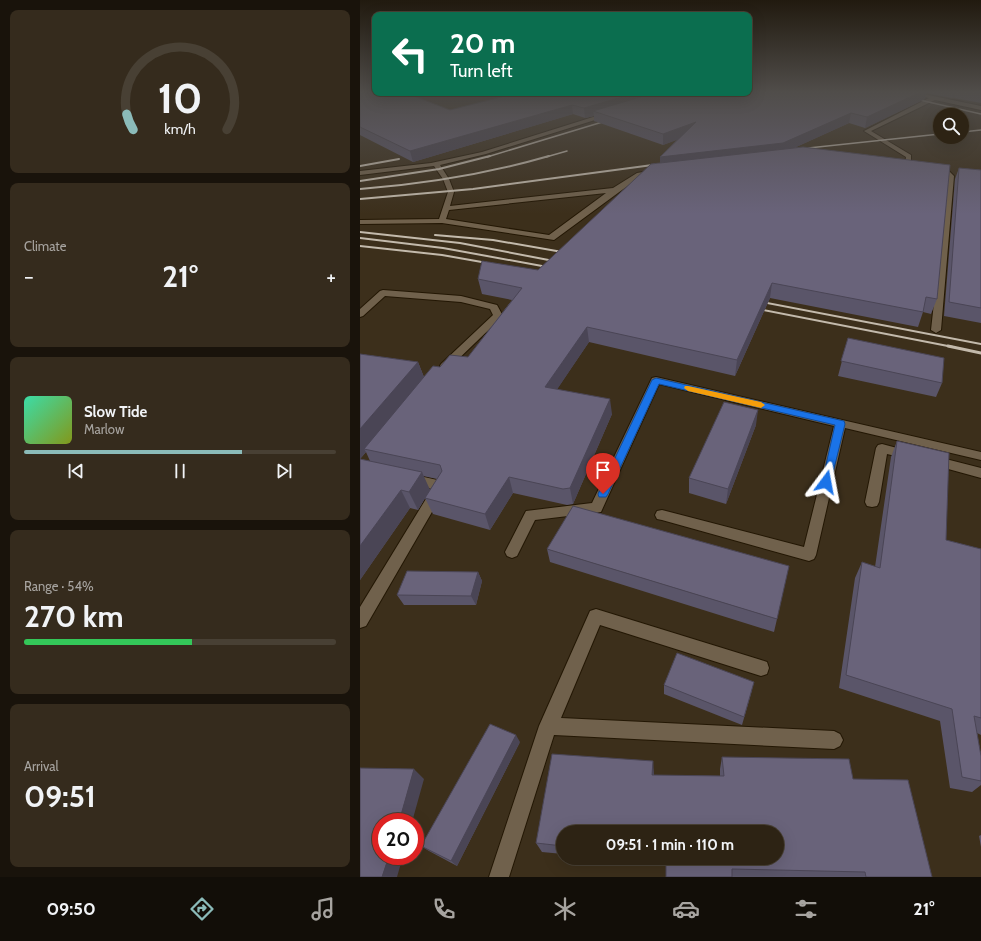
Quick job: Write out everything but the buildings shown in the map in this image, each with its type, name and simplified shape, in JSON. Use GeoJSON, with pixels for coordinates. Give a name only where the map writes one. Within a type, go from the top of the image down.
{"type":"FeatureCollection","features":[{"type":"Feature","properties":{"kind":"street"},"geometry":{"type":"LineString","coordinates":[[360,173],[436,164],[484,153],[551,132]]}},
{"type":"Feature","properties":{"kind":"street"},"geometry":{"type":"LineString","coordinates":[[867,132],[909,156],[908,166]]}},
{"type":"Feature","properties":{"kind":"street"},"geometry":{"type":"LineString","coordinates":[[436,164],[446,179],[451,192],[442,222]]}},
{"type":"Feature","properties":{"kind":"street"},"geometry":{"type":"LineString","coordinates":[[931,169],[946,171],[950,176],[936,330]]}},
{"type":"Feature","properties":{"kind":"street"},"geometry":{"type":"LineString","coordinates":[[360,222],[442,222],[551,238],[639,174],[662,172]]}},
{"type":"Feature","properties":{"kind":"street"},"geometry":{"type":"LineString","coordinates":[[447,208],[483,206],[615,190]]}},
{"type":"Feature","properties":{"kind":"street"},"geometry":{"type":"LineString","coordinates":[[360,314],[383,293],[461,299],[494,307],[498,316],[438,374]]}},
{"type":"Feature","properties":{"kind":"street"},"geometry":{"type":"LineString","coordinates":[[512,552],[531,515],[596,508],[656,380],[981,456]]}},
{"type":"Feature","properties":{"kind":"street"},"geometry":{"type":"LineString","coordinates":[[662,515],[809,555],[840,424]]}},
{"type":"Feature","properties":{"kind":"street"},"geometry":{"type":"LineString","coordinates":[[872,502],[882,448],[981,473]]}},
{"type":"Feature","properties":{"kind":"street"},"geometry":{"type":"LineString","coordinates":[[360,621],[441,486],[398,476]]}},
{"type":"Feature","properties":{"kind":"street"},"geometry":{"type":"LineString","coordinates":[[499,877],[548,726],[596,616],[761,668]]}},
{"type":"Feature","properties":{"kind":"street"},"geometry":{"type":"LineString","coordinates":[[548,726],[834,740]]}},
{"type":"Feature","properties":{"kind":"railway"},"geometry":{"type":"LineString","coordinates":[[487,157],[570,132]]}},
{"type":"Feature","properties":{"kind":"railway"},"geometry":{"type":"LineString","coordinates":[[799,149],[933,135]]}},
{"type":"Feature","properties":{"kind":"railway"},"geometry":{"type":"LineString","coordinates":[[546,157],[567,151]]}},
{"type":"Feature","properties":{"kind":"railway"},"geometry":{"type":"LineString","coordinates":[[360,181],[439,169],[490,156]]}},
{"type":"Feature","properties":{"kind":"railway"},"geometry":{"type":"LineString","coordinates":[[360,189],[408,184],[479,173],[549,156]]}},
{"type":"Feature","properties":{"kind":"railway"},"geometry":{"type":"LineString","coordinates":[[360,166],[399,159]]}},
{"type":"Feature","properties":{"kind":"railway"},"geometry":{"type":"LineString","coordinates":[[360,199],[473,189],[660,164]]}},
{"type":"Feature","properties":{"kind":"railway"},"geometry":{"type":"LineString","coordinates":[[360,232],[460,243],[559,262]]}},
{"type":"Feature","properties":{"kind":"railway"},"geometry":{"type":"LineString","coordinates":[[435,235],[493,240],[568,253]]}},
{"type":"Feature","properties":{"kind":"railway"},"geometry":{"type":"LineString","coordinates":[[360,238],[443,248],[553,268]]}},
{"type":"Feature","properties":{"kind":"railway"},"geometry":{"type":"LineString","coordinates":[[360,246],[442,255],[493,264]]}},
{"type":"Feature","properties":{"kind":"railway"},"geometry":{"type":"LineString","coordinates":[[757,301],[981,344]]}},
{"type":"Feature","properties":{"kind":"railway"},"geometry":{"type":"LineString","coordinates":[[753,308],[949,346]]}},
{"type":"Feature","properties":{"kind":"railway"},"geometry":{"type":"LineString","coordinates":[[949,346],[981,353]]}},
{"type":"Feature","properties":{"kind":"slow traffic"},"geometry":{"type":"LineString","coordinates":[[688,388],[761,405]]}},
{"type":"Feature","properties":{"kind":"route"},"geometry":{"type":"LineString","coordinates":[[603,494],[656,380],[840,424],[826,482]]}}]}
